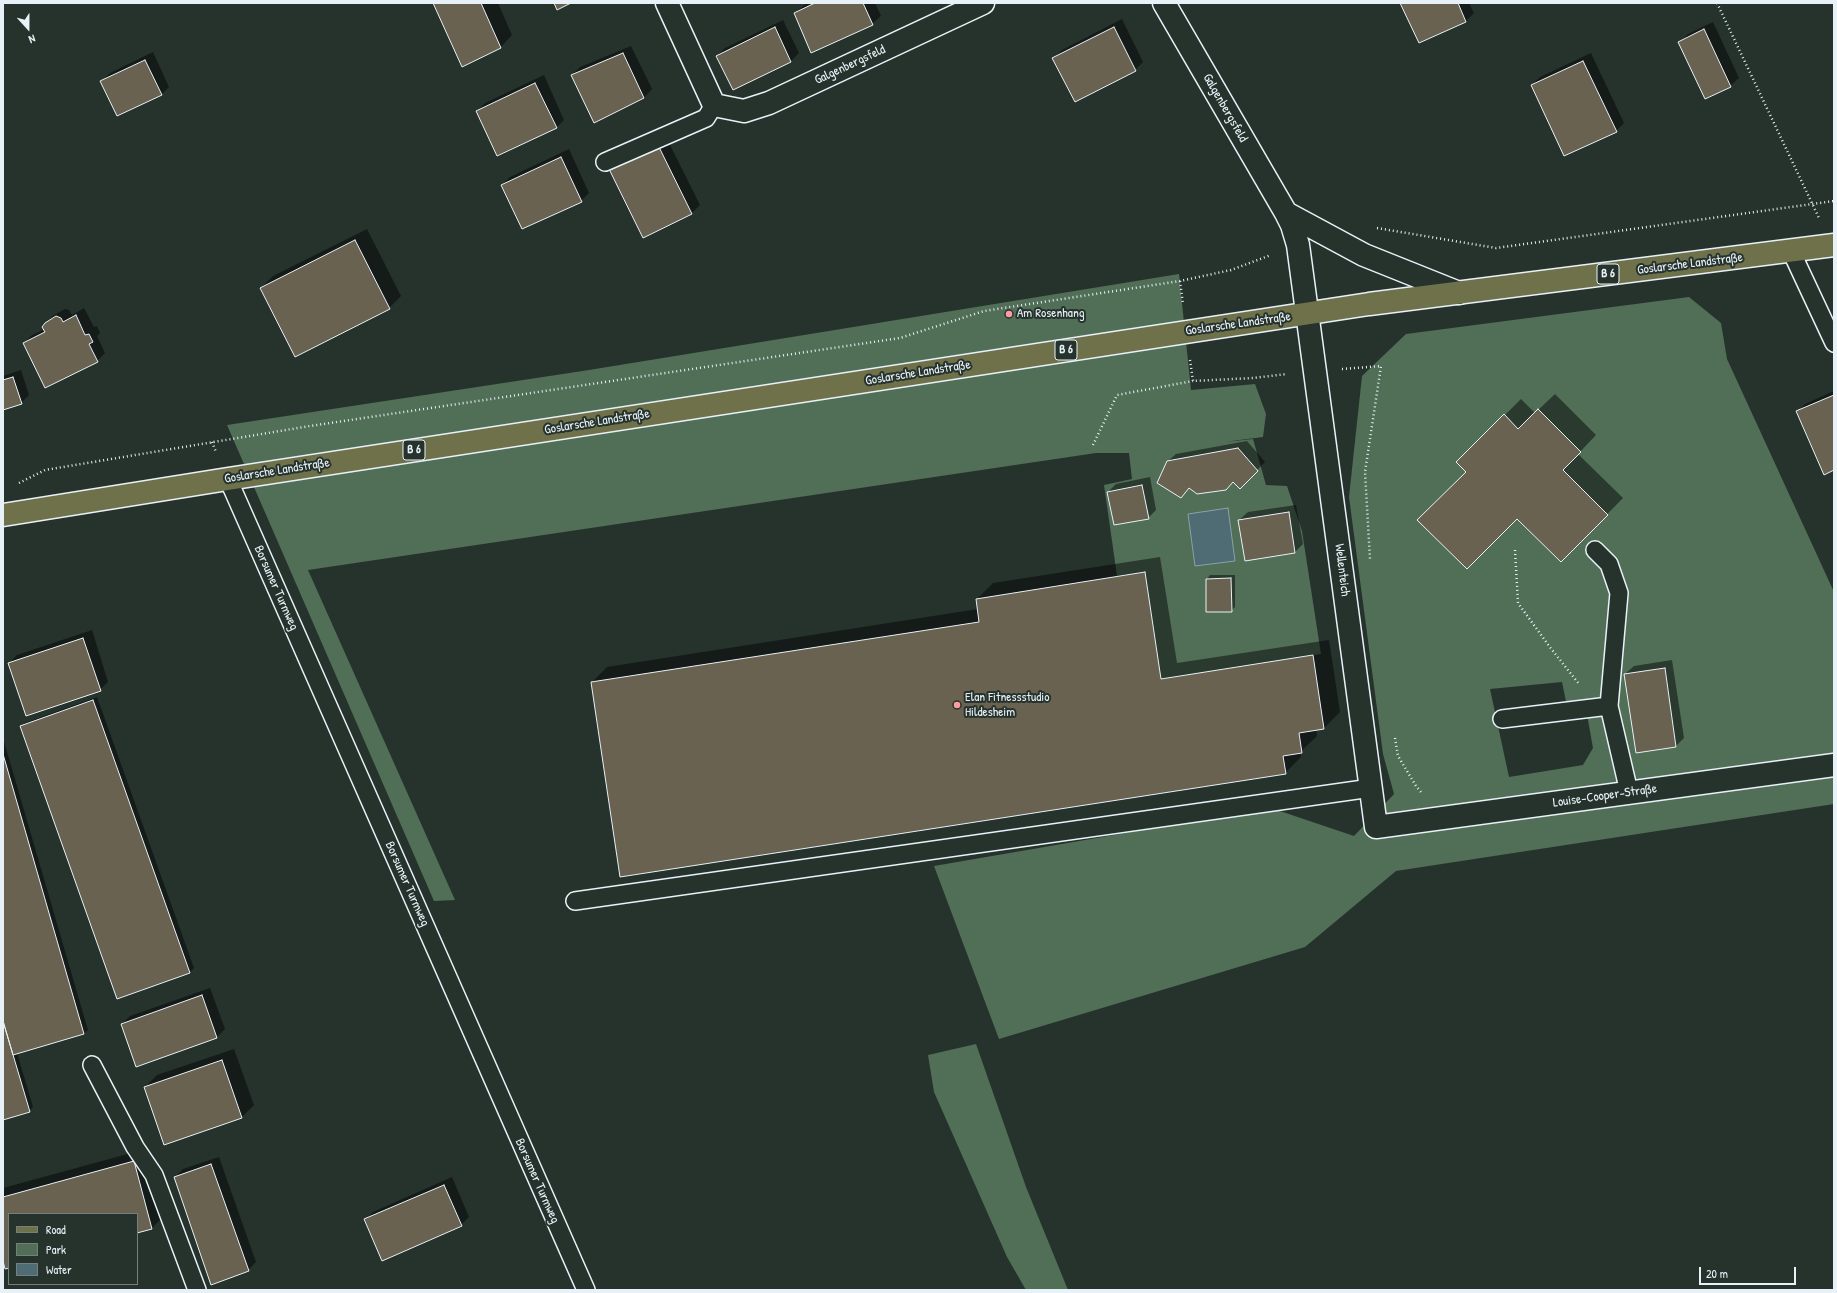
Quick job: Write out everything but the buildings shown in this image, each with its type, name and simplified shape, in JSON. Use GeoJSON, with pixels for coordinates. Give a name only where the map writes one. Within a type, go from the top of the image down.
{"type":"FeatureCollection","features":[{"type":"Feature","properties":{"kind":"main road","name":"Goslarsche Landstraße"},"geometry":{"type":"LineString","coordinates":[[3,515],[1186,331],[1369,304],[1833,245]]}},
{"type":"Feature","properties":{"kind":"street"},"geometry":{"type":"LineString","coordinates":[[667,3],[714,105]]}},
{"type":"Feature","properties":{"kind":"street","name":"Galgenbergsfeld"},"geometry":{"type":"LineString","coordinates":[[714,105],[744,111],[769,103],[983,3]]}},
{"type":"Feature","properties":{"kind":"street","name":"Galgenbergsfeld"},"geometry":{"type":"LineString","coordinates":[[1164,3],[1292,225],[1298,245],[1307,314]]}},
{"type":"Feature","properties":{"kind":"street"},"geometry":{"type":"LineString","coordinates":[[1286,213],[1364,255],[1460,292]]}},
{"type":"Feature","properties":{"kind":"street","name":"Wellenteich"},"geometry":{"type":"LineString","coordinates":[[1307,314],[1316,371],[1376,827]]}},
{"type":"Feature","properties":{"kind":"street","name":"Louise-Cooper-Straße"},"geometry":{"type":"LineString","coordinates":[[1376,827],[1834,765]]}},
{"type":"Feature","properties":{"kind":"lane"},"geometry":{"type":"LineString","coordinates":[[605,162],[706,118],[714,105]]}},
{"type":"Feature","properties":{"kind":"lane"},"geometry":{"type":"LineString","coordinates":[[1791,251],[1834,343]]}},
{"type":"Feature","properties":{"kind":"lane","name":"Borsumer Turmweg"},"geometry":{"type":"LineString","coordinates":[[228,479],[586,1290]]}},
{"type":"Feature","properties":{"kind":"lane"},"geometry":{"type":"LineString","coordinates":[[1595,550],[1609,564],[1619,593],[1609,706],[1629,792]]}},
{"type":"Feature","properties":{"kind":"lane"},"geometry":{"type":"LineString","coordinates":[[1502,719],[1609,706]]}},
{"type":"Feature","properties":{"kind":"lane"},"geometry":{"type":"LineString","coordinates":[[575,901],[1371,788]]}},
{"type":"Feature","properties":{"kind":"lane"},"geometry":{"type":"LineString","coordinates":[[92,1065],[135,1147],[154,1175],[197,1290]]}},
{"type":"Feature","properties":{"kind":"path"},"geometry":{"type":"LineString","coordinates":[[1717,3],[1812,204],[1833,245]]}},
{"type":"Feature","properties":{"kind":"path"},"geometry":{"type":"LineString","coordinates":[[1329,236],[1369,227],[1496,248],[1834,201]]}},
{"type":"Feature","properties":{"kind":"path"},"geometry":{"type":"LineString","coordinates":[[17,484],[45,470],[310,426],[900,338],[984,311],[1180,281],[1232,270],[1298,245]]}},
{"type":"Feature","properties":{"kind":"path"},"geometry":{"type":"LineString","coordinates":[[1180,281],[1194,381]]}},
{"type":"Feature","properties":{"kind":"path"},"geometry":{"type":"LineString","coordinates":[[1093,445],[1117,395],[1194,381],[1253,378],[1381,366],[1365,472],[1371,564]]}},
{"type":"Feature","properties":{"kind":"path"},"geometry":{"type":"LineString","coordinates":[[1515,550],[1518,603],[1582,688],[1609,706]]}},
{"type":"Feature","properties":{"kind":"path"},"geometry":{"type":"LineString","coordinates":[[1394,733],[1398,756],[1416,786],[1425,796]]}},
{"type":"Feature","properties":{"kind":"green space"},"geometry":{"type":"Polygon","coordinates":[[[1179,274],[1191,390],[1255,384],[1266,414],[1263,437],[1224,442],[1253,439],[1266,485],[1287,486],[1302,531],[1321,654],[1161,679],[1145,572],[1117,576],[1104,485],[1132,479],[1129,453],[1096,453],[308,570],[455,900],[434,901],[227,425],[589,370],[1179,274]]]}},
{"type":"Feature","properties":{"kind":"green space"},"geometry":{"type":"Polygon","coordinates":[[[1689,297],[1721,323],[1727,359],[1834,592],[1834,804],[1396,871],[1305,947],[999,1039],[934,866],[1271,808],[1354,836],[1394,794],[1383,754],[1349,497],[1362,376],[1406,334],[1689,297]],[[1562,682],[1490,689],[1509,777],[1583,765],[1593,748],[1586,709],[1568,711],[1562,682]]]}},
{"type":"Feature","properties":{"kind":"green space"},"geometry":{"type":"Polygon","coordinates":[[[976,1044],[1026,1187],[1068,1290],[1026,1290],[1007,1257],[934,1092],[928,1055],[976,1044]]]}},
{"type":"Feature","properties":{"kind":"water"},"geometry":{"type":"Polygon","coordinates":[[[1228,508],[1235,561],[1195,566],[1188,514],[1228,508]]]}},
{"type":"Feature","properties":{"kind":"place","name":"Am Rosenhang"},"geometry":{"type":"Point","coordinates":[1009,314]}},
{"type":"Feature","properties":{"kind":"place","name":"Elan Fitnessstudio Hildesheim"},"geometry":{"type":"Point","coordinates":[957,705]}}]}
